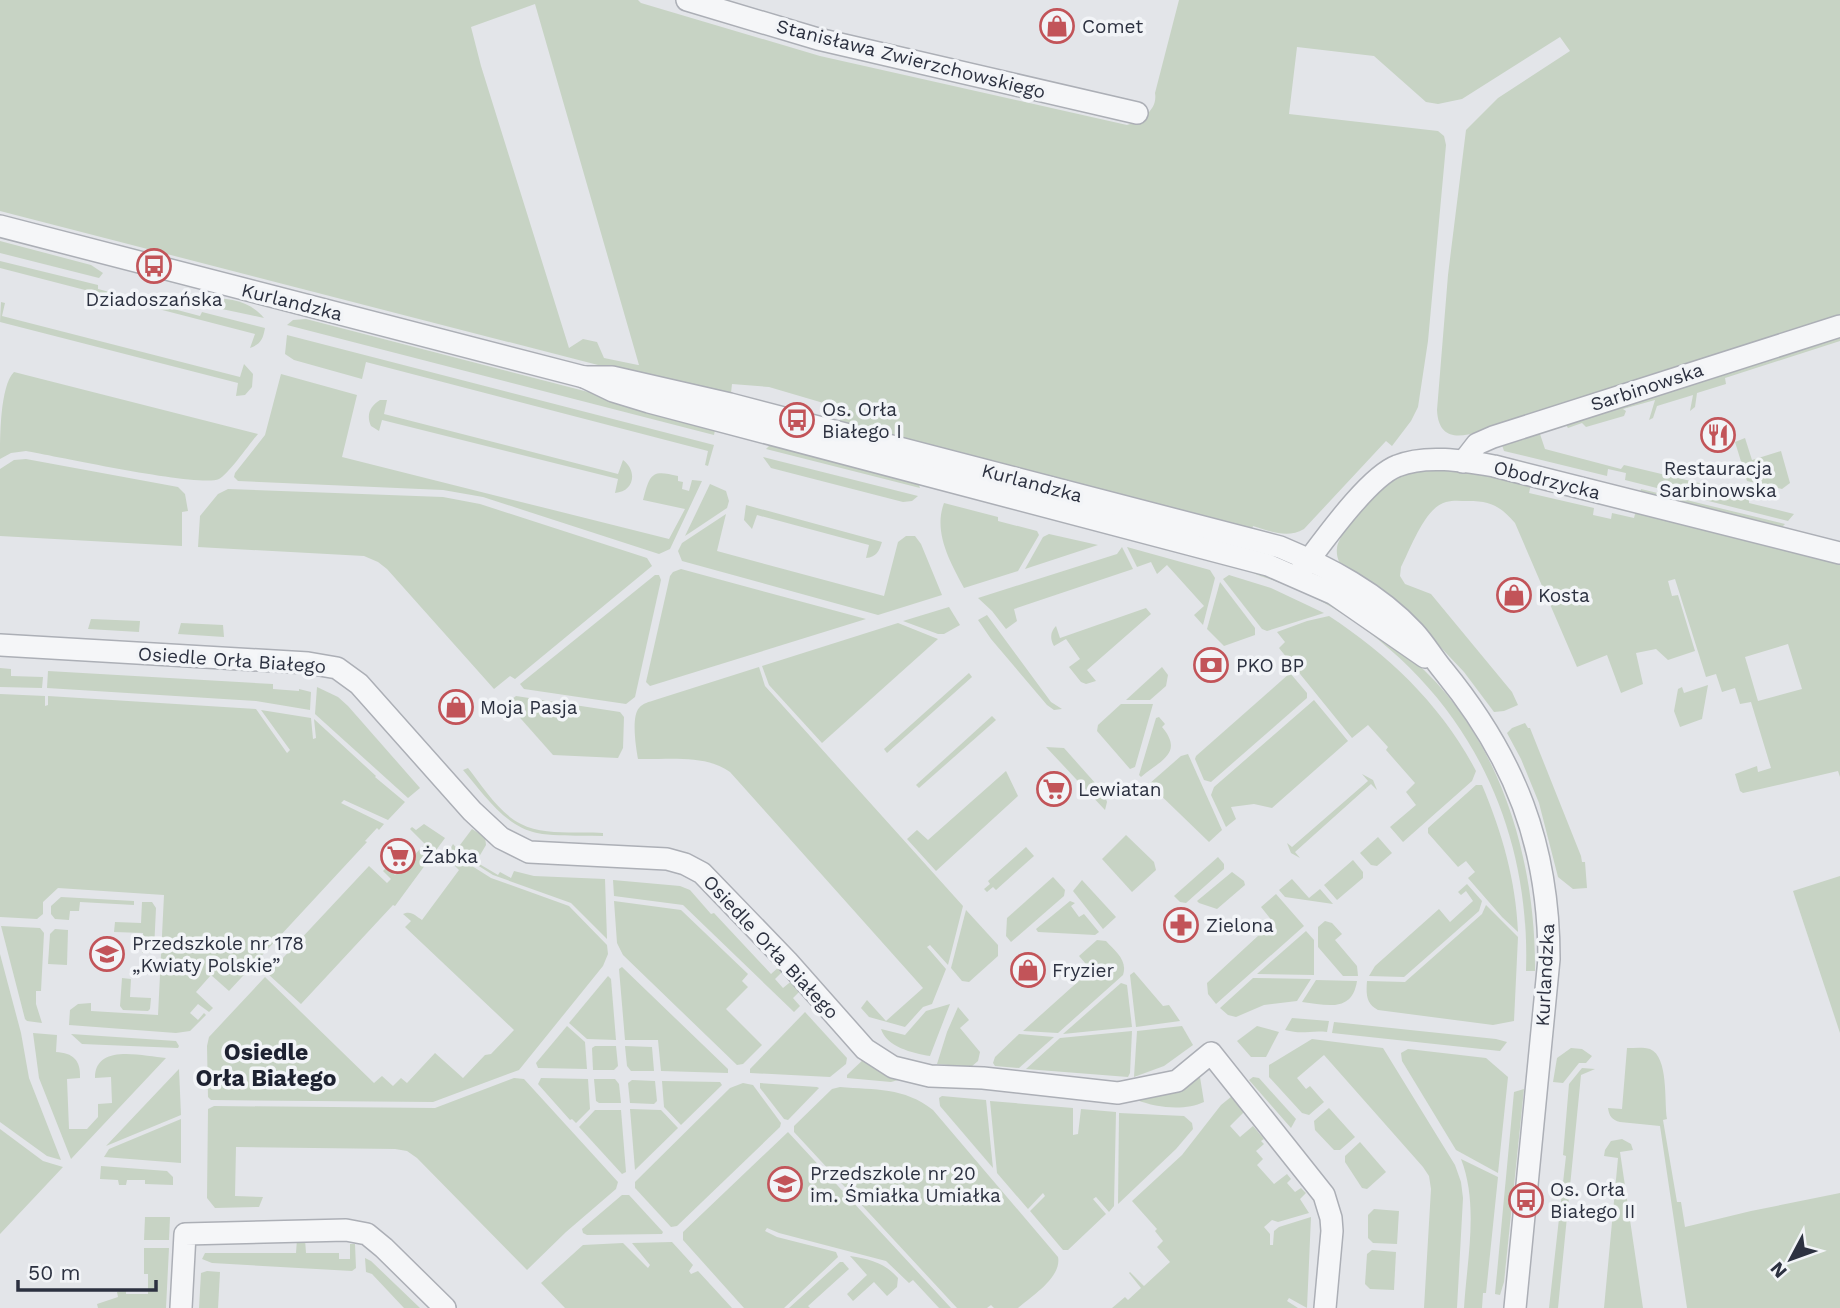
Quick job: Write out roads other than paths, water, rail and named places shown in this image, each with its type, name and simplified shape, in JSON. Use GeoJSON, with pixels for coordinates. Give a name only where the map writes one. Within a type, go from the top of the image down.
{"type":"FeatureCollection","features":[{"type":"Feature","properties":{"kind":"street","name":"Stanisława Zwierzchowskiego"},"geometry":{"type":"LineString","coordinates":[[687,0],[817,39],[1137,113]]}},
{"type":"Feature","properties":{"kind":"street","name":"Kurlandzka"},"geometry":{"type":"LineString","coordinates":[[0,226],[584,377],[612,377],[797,420],[1280,547],[1334,594],[1361,610],[1441,668],[1487,729],[1519,792],[1536,846],[1549,919],[1549,959],[1515,1308]]}},
{"type":"Feature","properties":{"kind":"street","name":"Sarbinowska"},"geometry":{"type":"LineString","coordinates":[[1463,462],[1477,444],[1493,437],[1840,326]]}},
{"type":"Feature","properties":{"kind":"street","name":"Obodrzycka"},"geometry":{"type":"LineString","coordinates":[[1303,568],[1332,529],[1374,482],[1393,467],[1427,461],[1494,466],[1840,553]]}},
{"type":"Feature","properties":{"kind":"street","name":"Osiedle Orła Białego"},"geometry":{"type":"LineString","coordinates":[[0,645],[309,663],[337,668],[359,684],[472,811],[501,838],[529,852],[667,859],[685,863],[702,873],[779,952],[865,1049],[893,1068],[930,1076],[983,1078],[1118,1093],[1177,1082],[1211,1053],[1324,1195],[1332,1231],[1325,1308]]}},
{"type":"Feature","properties":{"kind":"street"},"geometry":{"type":"LineString","coordinates":[[181,1308],[185,1234],[346,1230],[367,1234],[375,1240],[445,1308]]}},
{"type":"Feature","properties":{"kind":"place","name":"Comet"},"geometry":{"type":"Point","coordinates":[1057,26]}},
{"type":"Feature","properties":{"kind":"place","name":"Dziadoszańska"},"geometry":{"type":"Point","coordinates":[154,266]}},
{"type":"Feature","properties":{"kind":"place","name":"Os. Orła Białego I"},"geometry":{"type":"Point","coordinates":[797,420]}},
{"type":"Feature","properties":{"kind":"place","name":"Restauracja Sarbinowska"},"geometry":{"type":"Point","coordinates":[1718,435]}},
{"type":"Feature","properties":{"kind":"place","name":"Kosta"},"geometry":{"type":"Point","coordinates":[1514,595]}},
{"type":"Feature","properties":{"kind":"place","name":"PKO BP"},"geometry":{"type":"Point","coordinates":[1211,665]}},
{"type":"Feature","properties":{"kind":"place","name":"Moja Pasja"},"geometry":{"type":"Point","coordinates":[456,707]}},
{"type":"Feature","properties":{"kind":"place","name":"Lewiatan"},"geometry":{"type":"Point","coordinates":[1054,789]}},
{"type":"Feature","properties":{"kind":"place","name":"Żabka"},"geometry":{"type":"Point","coordinates":[398,856]}},
{"type":"Feature","properties":{"kind":"place","name":"Zielona"},"geometry":{"type":"Point","coordinates":[1181,925]}},
{"type":"Feature","properties":{"kind":"place","name":"Przedszkole nr 178 „Kwiaty Polskie”"},"geometry":{"type":"Point","coordinates":[107,954]}},
{"type":"Feature","properties":{"kind":"place","name":"Fryzier"},"geometry":{"type":"Point","coordinates":[1028,970]}},
{"type":"Feature","properties":{"kind":"place","name":"Przedszkole nr 20 im. Śmiałka Umiałka"},"geometry":{"type":"Point","coordinates":[785,1184]}},
{"type":"Feature","properties":{"kind":"place","name":"Os. Orła Białego II"},"geometry":{"type":"Point","coordinates":[1526,1200]}},
{"type":"Feature","properties":{"kind":"district","name":"Osiedle Orła Białego"},"geometry":{"type":"Point","coordinates":[266,1065]}}]}
